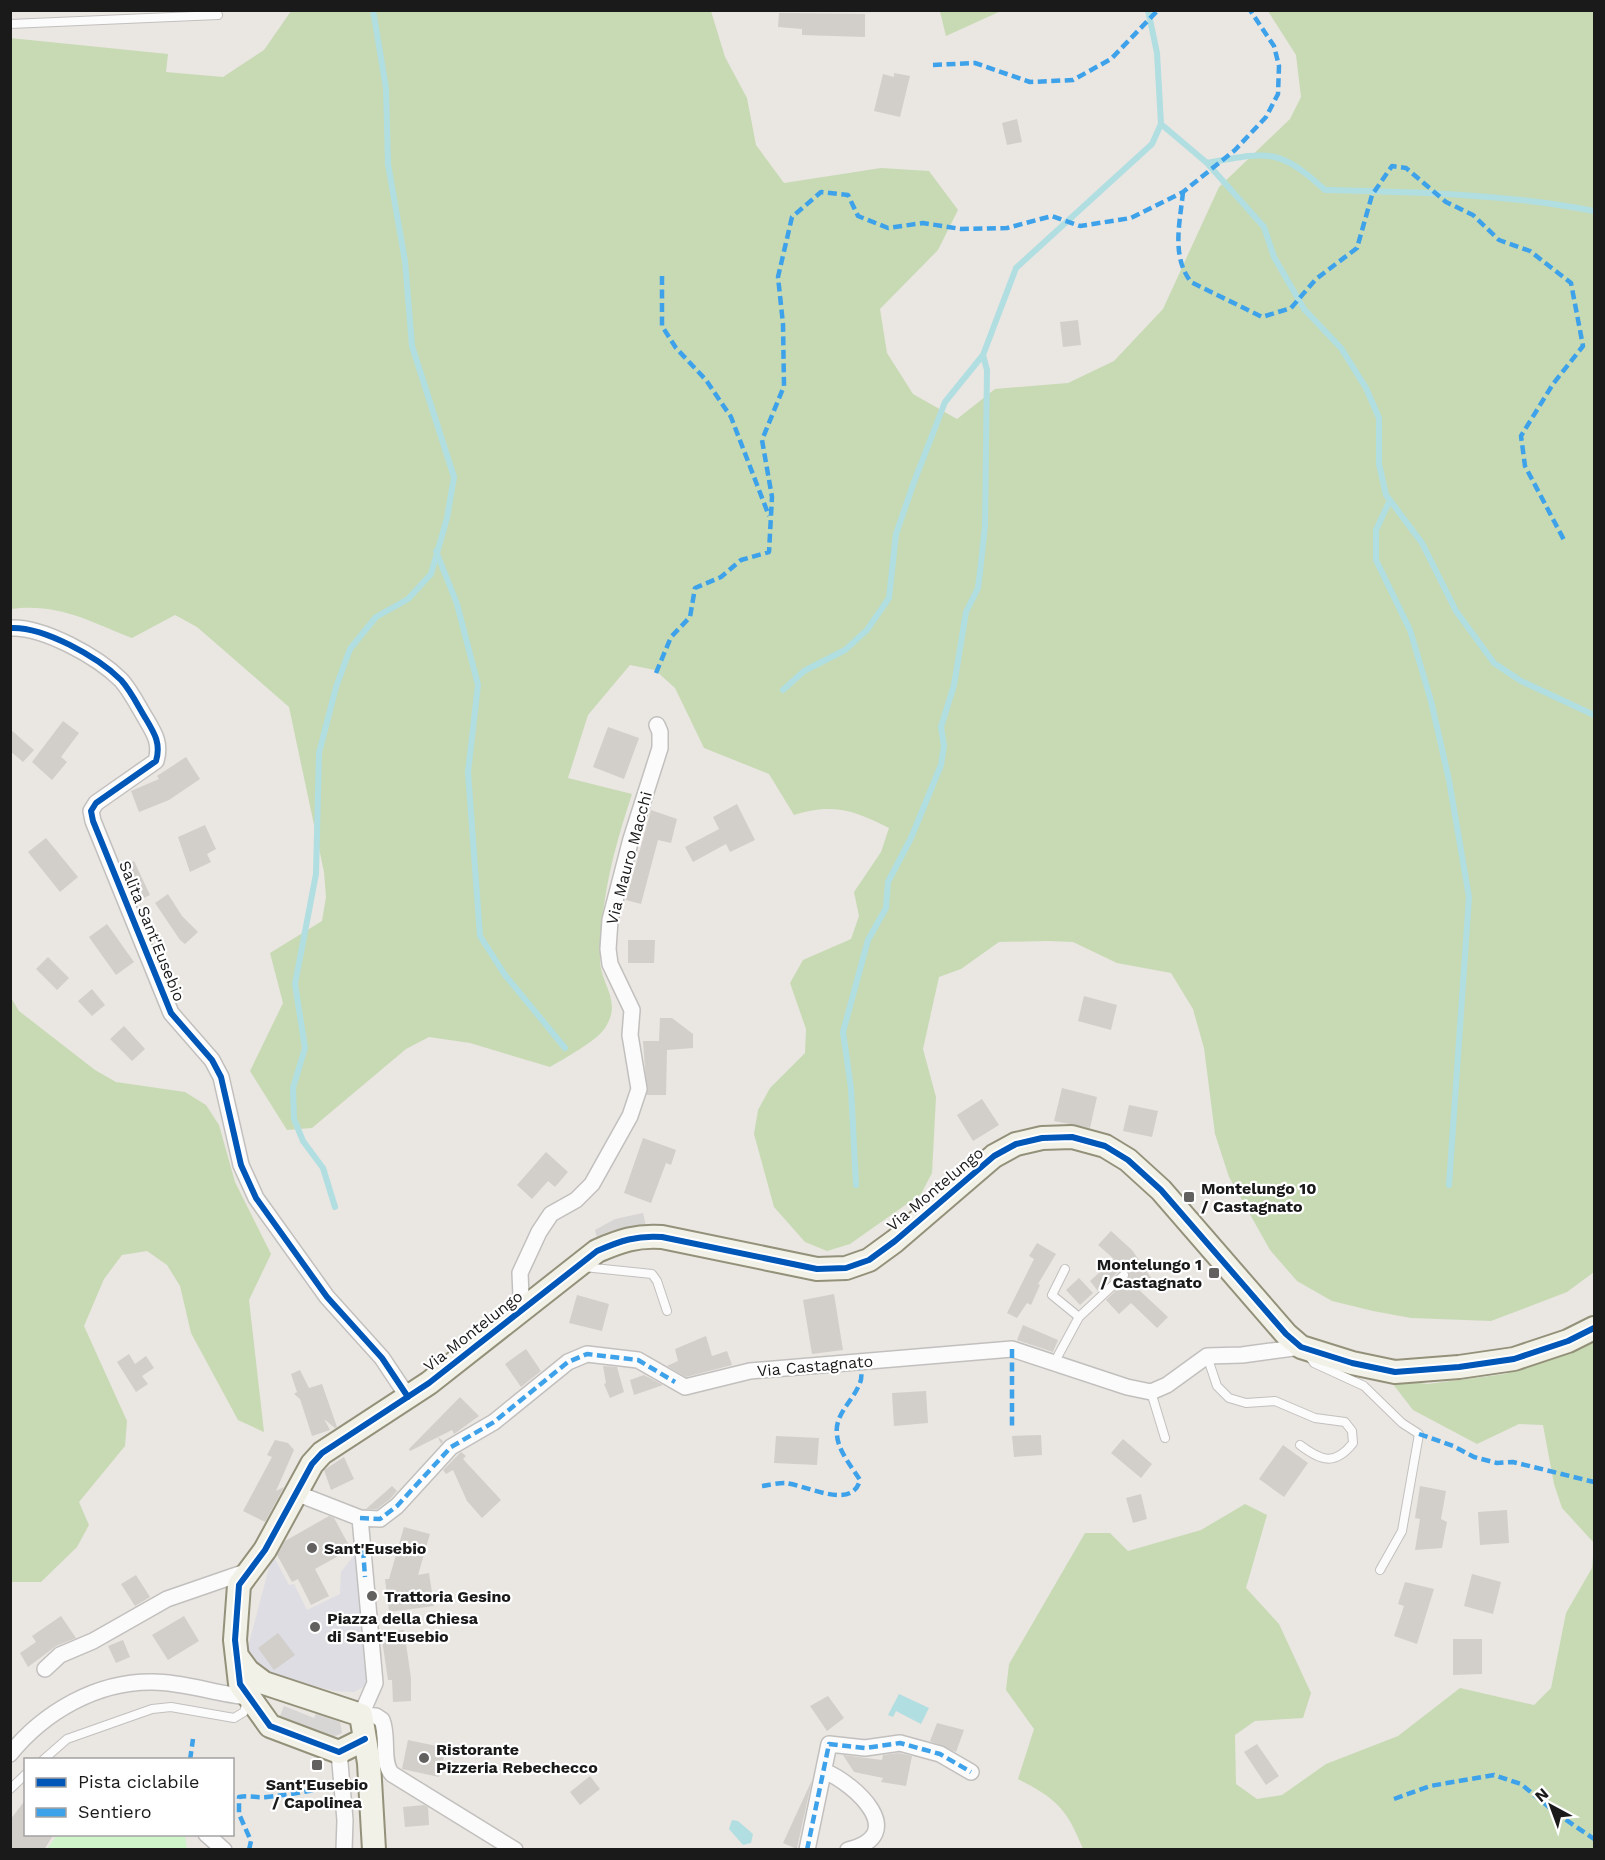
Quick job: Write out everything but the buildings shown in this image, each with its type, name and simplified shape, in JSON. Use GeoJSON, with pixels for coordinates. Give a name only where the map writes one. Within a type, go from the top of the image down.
{"type":"FeatureCollection","features":[{"type":"Feature","properties":{"kind":"street","name":"Salita Sant'Eusebio"},"geometry":{"type":"LineString","coordinates":[[10,628],[25,627],[57,639],[120,679],[159,743],[156,761],[96,803],[91,811],[93,821],[171,1013],[212,1060],[221,1077],[241,1165],[256,1198],[327,1298],[382,1358],[408,1397]]}},
{"type":"Feature","properties":{"kind":"street","name":"Via Mauro Macchi"},"geometry":{"type":"LineString","coordinates":[[526,1306],[520,1296],[520,1273],[539,1232],[551,1214],[576,1200],[592,1184],[630,1116],[639,1089],[630,1035],[632,1010],[610,964],[608,949],[610,920],[628,849],[660,748],[660,732],[657,725]]}},
{"type":"Feature","properties":{"kind":"street","name":"Via Montelungo"},"geometry":{"type":"LineString","coordinates":[[296,1493],[312,1464],[322,1453],[408,1397],[597,1251],[640,1235],[681,1240],[817,1269],[846,1269],[869,1260],[895,1241],[994,1156],[1016,1144],[1042,1138],[1072,1137],[1105,1146],[1136,1167],[1161,1190],[1286,1334],[1301,1347],[1352,1363],[1395,1372],[1459,1367],[1514,1359],[1568,1341],[1594,1328]]}},
{"type":"Feature","properties":{"kind":"street"},"geometry":{"type":"LineString","coordinates":[[1151,1392],[1167,1385],[1207,1356],[1242,1355],[1301,1347]]}},
{"type":"Feature","properties":{"kind":"street","name":"Via Castagnato"},"geometry":{"type":"LineString","coordinates":[[360,1518],[380,1519],[397,1506],[451,1447],[494,1422],[568,1362],[587,1354],[638,1360],[686,1388],[750,1371],[1012,1349],[1127,1387],[1151,1392]]}},
{"type":"Feature","properties":{"kind":"street"},"geometry":{"type":"LineString","coordinates":[[366,1744],[339,1752],[270,1726],[240,1684],[235,1624],[239,1585],[265,1550],[296,1493],[360,1518],[375,1683],[361,1715],[366,1744],[374,1850]]}},
{"type":"Feature","properties":{"kind":"street"},"geometry":{"type":"LineString","coordinates":[[45,1669],[60,1655],[93,1641],[167,1599],[251,1570]]}},
{"type":"Feature","properties":{"kind":"street"},"geometry":{"type":"LineString","coordinates":[[237,1656],[257,1678],[283,1691],[361,1715],[376,1716],[382,1720],[386,1735],[388,1770],[392,1774],[515,1850]]}},
{"type":"Feature","properties":{"kind":"street"},"geometry":{"type":"LineString","coordinates":[[10,1754],[43,1721],[80,1698],[115,1684],[153,1682],[248,1697],[283,1691]]}},
{"type":"Feature","properties":{"kind":"street"},"geometry":{"type":"LineString","coordinates":[[807,1850],[830,1744],[865,1748],[900,1743],[940,1754],[972,1772]]}},
{"type":"Feature","properties":{"kind":"street"},"geometry":{"type":"LineString","coordinates":[[339,1752],[345,1820],[344,1850]]}},
{"type":"Feature","properties":{"kind":"street"},"geometry":{"type":"LineString","coordinates":[[824,1772],[849,1785],[873,1812],[876,1825],[869,1842],[862,1847],[848,1850]]}},
{"type":"Feature","properties":{"kind":"street"},"geometry":{"type":"LineString","coordinates":[[208,1836],[224,1850]]}},
{"type":"Feature","properties":{"kind":"lane"},"geometry":{"type":"LineString","coordinates":[[10,24],[218,15]]}},
{"type":"Feature","properties":{"kind":"lane"},"geometry":{"type":"LineString","coordinates":[[578,1266],[652,1274],[657,1281],[667,1311]]}},
{"type":"Feature","properties":{"kind":"lane"},"geometry":{"type":"LineString","coordinates":[[1065,1269],[1052,1295],[1079,1317]]}},
{"type":"Feature","properties":{"kind":"lane"},"geometry":{"type":"LineString","coordinates":[[1054,1363],[1079,1317],[1124,1275]]}},
{"type":"Feature","properties":{"kind":"lane","name":"Via Montelungo"},"geometry":{"type":"LineString","coordinates":[[1301,1347],[1314,1363],[1364,1386],[1419,1434],[1402,1531],[1380,1570]]}},
{"type":"Feature","properties":{"kind":"lane"},"geometry":{"type":"LineString","coordinates":[[1207,1356],[1217,1386],[1229,1398],[1246,1403],[1275,1401],[1315,1418],[1345,1422],[1352,1431],[1353,1443],[1350,1448],[1346,1453],[1331,1460],[1316,1457],[1300,1444]]}},
{"type":"Feature","properties":{"kind":"lane"},"geometry":{"type":"LineString","coordinates":[[1151,1392],[1165,1438]]}},
{"type":"Feature","properties":{"kind":"lane"},"geometry":{"type":"LineString","coordinates":[[45,1758],[67,1739],[152,1709],[171,1707],[234,1718],[244,1712],[248,1697]]}},
{"type":"Feature","properties":{"kind":"lane"},"geometry":{"type":"LineString","coordinates":[[10,1789],[24,1776]]}},
{"type":"Feature","properties":{"kind":"green space"},"geometry":{"type":"Polygon","coordinates":[[[943,10],[1001,11],[946,36],[940,12],[943,10]]]}},
{"type":"Feature","properties":{"kind":"green space"},"geometry":{"type":"Polygon","coordinates":[[[291,11],[711,11],[725,57],[747,98],[756,145],[784,183],[881,168],[929,171],[958,210],[938,250],[880,309],[887,353],[913,394],[957,419],[995,389],[1068,383],[1114,361],[1163,309],[1219,187],[1290,119],[1301,97],[1296,55],[1268,11],[1594,11],[1594,1272],[1567,1292],[1491,1321],[1411,1318],[1373,1311],[1332,1301],[1297,1281],[1270,1250],[1229,1177],[1215,1134],[1204,1048],[1193,1009],[1171,973],[1117,963],[1073,942],[1048,941],[999,942],[961,969],[939,977],[923,1049],[936,1097],[932,1173],[921,1194],[850,1244],[827,1251],[805,1242],[774,1207],[754,1134],[758,1110],[770,1088],[805,1053],[806,1029],[790,983],[803,960],[851,939],[859,916],[854,892],[881,852],[889,828],[843,810],[820,809],[794,815],[769,774],[704,748],[675,688],[655,670],[630,665],[588,715],[568,778],[632,794],[614,856],[603,916],[600,959],[612,1009],[605,1028],[588,1044],[550,1067],[470,1043],[429,1037],[406,1049],[312,1128],[287,1130],[250,1071],[283,1003],[270,953],[322,921],[326,897],[324,872],[289,707],[197,627],[175,615],[132,638],[59,611],[11,609],[10,38],[168,54],[166,72],[223,77],[264,50],[291,11]]]}},
{"type":"Feature","properties":{"kind":"green space"},"geometry":{"type":"Polygon","coordinates":[[[11,998],[19,1011],[95,1070],[116,1082],[185,1092],[206,1105],[219,1125],[235,1182],[271,1254],[249,1300],[264,1432],[238,1420],[191,1333],[180,1286],[167,1265],[147,1251],[122,1255],[104,1279],[84,1326],[127,1421],[125,1446],[79,1502],[89,1525],[77,1547],[41,1582],[11,1582],[11,998]]]}},
{"type":"Feature","properties":{"kind":"green space"},"geometry":{"type":"Polygon","coordinates":[[[1594,1339],[1594,1543],[1562,1508],[1554,1484],[1543,1425],[1519,1424],[1477,1444],[1413,1410],[1389,1379],[1428,1384],[1505,1374],[1594,1339]]]}},
{"type":"Feature","properties":{"kind":"green space"},"geometry":{"type":"Polygon","coordinates":[[[1245,1504],[1267,1515],[1246,1588],[1279,1624],[1311,1693],[1303,1718],[1255,1721],[1235,1735],[1236,1784],[1257,1799],[1282,1795],[1326,1764],[1398,1736],[1460,1688],[1534,1705],[1551,1688],[1566,1613],[1592,1568],[1594,1543],[1594,1849],[1083,1849],[1072,1824],[1059,1807],[1051,1799],[1018,1779],[1034,1729],[1006,1690],[1009,1664],[1085,1533],[1110,1533],[1128,1551],[1201,1530],[1245,1504]]]}},
{"type":"Feature","properties":{"kind":"green space"},"geometry":{"type":"Polygon","coordinates":[[[57,1836],[185,1836],[187,1849],[47,1849],[57,1836]]]}},
{"type":"Feature","properties":{"kind":"shaded area"},"geometry":{"type":"Polygon","coordinates":[[[643,1213],[646,1226],[598,1243],[595,1230],[615,1219],[643,1213]]]}},
{"type":"Feature","properties":{"kind":"shaded area","name":"Piazza della Chiesa di Sant'Eusebio"},"geometry":{"type":"Polygon","coordinates":[[[355,1554],[368,1557],[383,1677],[354,1692],[335,1691],[260,1673],[247,1651],[271,1560],[275,1559],[289,1585],[294,1584],[307,1610],[340,1594],[341,1572],[355,1554]]]}},
{"type":"Feature","properties":{"kind":"shaded area"},"geometry":{"type":"Polygon","coordinates":[[[284,1706],[314,1718],[316,1713],[340,1722],[342,1733],[326,1740],[324,1734],[318,1736],[315,1730],[309,1733],[307,1728],[301,1729],[298,1723],[291,1725],[289,1720],[283,1723],[280,1716],[284,1706]]]}},
{"type":"Feature","properties":{"kind":"water"},"geometry":{"type":"Polygon","coordinates":[[[899,1694],[929,1708],[921,1724],[896,1711],[893,1717],[888,1715],[899,1694]]]}},
{"type":"Feature","properties":{"kind":"water"},"geometry":{"type":"Polygon","coordinates":[[[732,1820],[738,1821],[753,1834],[751,1843],[743,1845],[729,1829],[732,1820]]]}},
{"type":"Feature","properties":{"kind":"waterway"},"geometry":{"type":"LineString","coordinates":[[335,1207],[323,1168],[303,1141],[294,1119],[293,1088],[305,1048],[295,984],[316,874],[319,753],[336,687],[350,649],[376,617],[408,599],[431,574],[447,518],[454,477],[412,346],[405,261],[388,164],[386,88],[373,10]]}},
{"type":"Feature","properties":{"kind":"waterway"},"geometry":{"type":"LineString","coordinates":[[783,690],[804,671],[845,650],[867,630],[889,598],[896,534],[914,482],[945,402],[983,355],[1016,268],[1152,144],[1161,124],[1157,53],[1148,10]]}},
{"type":"Feature","properties":{"kind":"waterway"},"geometry":{"type":"LineString","coordinates":[[1161,124],[1207,163],[1264,227],[1274,257],[1304,309],[1341,348],[1366,388],[1379,418],[1379,464],[1386,495],[1422,543],[1456,611],[1494,663],[1521,681],[1594,715]]}},
{"type":"Feature","properties":{"kind":"waterway"},"geometry":{"type":"LineString","coordinates":[[1207,163],[1258,155],[1271,156],[1295,166],[1325,190],[1495,197],[1594,211]]}},
{"type":"Feature","properties":{"kind":"waterway"},"geometry":{"type":"LineString","coordinates":[[856,1185],[851,1088],[843,1032],[868,940],[886,908],[888,882],[911,838],[941,765],[944,746],[941,727],[954,685],[966,612],[978,588],[985,526],[987,370],[983,355]]}},
{"type":"Feature","properties":{"kind":"waterway"},"geometry":{"type":"LineString","coordinates":[[1390,500],[1376,530],[1376,560],[1410,630],[1431,701],[1449,780],[1469,897],[1449,1185]]}},
{"type":"Feature","properties":{"kind":"waterway"},"geometry":{"type":"LineString","coordinates":[[436,551],[457,604],[478,685],[468,772],[480,936],[505,975],[565,1048]]}},
{"type":"Feature","properties":{"kind":"marked path"},"geometry":{"type":"LineString","coordinates":[[933,65],[975,63],[1030,82],[1073,80],[1111,59],[1158,10]]}},
{"type":"Feature","properties":{"kind":"marked path"},"geometry":{"type":"LineString","coordinates":[[656,673],[671,637],[690,617],[695,588],[721,577],[741,560],[769,552],[772,497],[762,440],[784,386],[783,324],[778,277],[792,217],[821,192],[848,195],[858,216],[888,228],[923,223],[961,229],[1007,228],[1052,216],[1080,226],[1131,218],[1183,192],[1235,150],[1266,117],[1278,94],[1279,66],[1274,46],[1250,10]]}},
{"type":"Feature","properties":{"kind":"marked path"},"geometry":{"type":"LineString","coordinates":[[1183,192],[1178,239],[1181,261],[1191,282],[1262,317],[1291,308],[1316,279],[1357,248],[1372,195],[1392,166],[1406,168],[1446,202],[1473,215],[1499,240],[1530,251],[1571,283],[1583,346],[1553,384],[1521,436],[1525,466],[1564,540]]}},
{"type":"Feature","properties":{"kind":"marked path"},"geometry":{"type":"LineString","coordinates":[[662,276],[662,326],[676,348],[706,380],[731,417],[769,516]]}},
{"type":"Feature","properties":{"kind":"marked path"},"geometry":{"type":"LineString","coordinates":[[1012,1349],[1012,1427]]}},
{"type":"Feature","properties":{"kind":"marked path"},"geometry":{"type":"LineString","coordinates":[[360,1518],[380,1519],[397,1506],[451,1447],[494,1422],[568,1362],[587,1354],[638,1360],[675,1382]]}},
{"type":"Feature","properties":{"kind":"marked path"},"geometry":{"type":"LineString","coordinates":[[762,1486],[785,1483],[839,1495],[848,1494],[855,1489],[860,1480],[840,1447],[837,1428],[838,1421],[860,1382],[860,1362]]}},
{"type":"Feature","properties":{"kind":"marked path"},"geometry":{"type":"LineString","coordinates":[[1419,1434],[1453,1446],[1474,1457],[1497,1463],[1513,1462],[1594,1482]]}},
{"type":"Feature","properties":{"kind":"marked path"},"geometry":{"type":"LineString","coordinates":[[363,1549],[365,1577]]}},
{"type":"Feature","properties":{"kind":"marked path"},"geometry":{"type":"LineString","coordinates":[[190,1758],[193,1739]]}},
{"type":"Feature","properties":{"kind":"marked path"},"geometry":{"type":"LineString","coordinates":[[807,1850],[829,1744],[865,1748],[900,1743],[940,1754],[971,1772]]}},
{"type":"Feature","properties":{"kind":"marked path"},"geometry":{"type":"LineString","coordinates":[[1394,1799],[1430,1786],[1494,1775],[1521,1784],[1556,1813],[1594,1839]]}},
{"type":"Feature","properties":{"kind":"marked path"},"geometry":{"type":"LineString","coordinates":[[249,1850],[251,1841],[239,1814],[239,1797],[286,1795],[341,1783]]}},
{"type":"Feature","properties":{"kind":"cycle path"},"geometry":{"type":"LineString","coordinates":[[10,628],[38,632],[54,638],[99,662],[125,684],[152,730],[157,744],[156,761],[96,803],[91,811],[93,821],[171,1013],[212,1060],[221,1077],[241,1165],[256,1198],[327,1297],[382,1358],[408,1397]]}},
{"type":"Feature","properties":{"kind":"cycle path"},"geometry":{"type":"LineString","coordinates":[[365,1739],[339,1752],[270,1726],[240,1684],[235,1640],[239,1585],[265,1550],[312,1464],[322,1453],[429,1383],[597,1251],[621,1242],[645,1237],[662,1237],[817,1269],[846,1268],[869,1260],[895,1241],[994,1156],[1016,1144],[1042,1138],[1072,1137],[1105,1146],[1128,1160],[1161,1190],[1286,1334],[1301,1347],[1352,1363],[1395,1372],[1459,1367],[1514,1359],[1568,1341],[1594,1328]]}},
{"type":"Feature","properties":{"kind":"place","name":"Montelungo 10 / Castagnato"},"geometry":{"type":"Point","coordinates":[1189,1197]}},
{"type":"Feature","properties":{"kind":"place","name":"Montelungo 1 / Castagnato"},"geometry":{"type":"Point","coordinates":[1214,1273]}},
{"type":"Feature","properties":{"kind":"place","name":"Sant'Eusebio"},"geometry":{"type":"Point","coordinates":[312,1548]}},
{"type":"Feature","properties":{"kind":"place","name":"Trattoria Gesino"},"geometry":{"type":"Point","coordinates":[372,1596]}},
{"type":"Feature","properties":{"kind":"place","name":"Piazza della Chiesa di Sant'Eusebio"},"geometry":{"type":"Point","coordinates":[315,1627]}},
{"type":"Feature","properties":{"kind":"place","name":"Ristorante Pizzeria Rebechecco"},"geometry":{"type":"Point","coordinates":[424,1758]}},
{"type":"Feature","properties":{"kind":"place","name":"Sant'Eusebio / Capolinea"},"geometry":{"type":"Point","coordinates":[317,1765]}}]}
